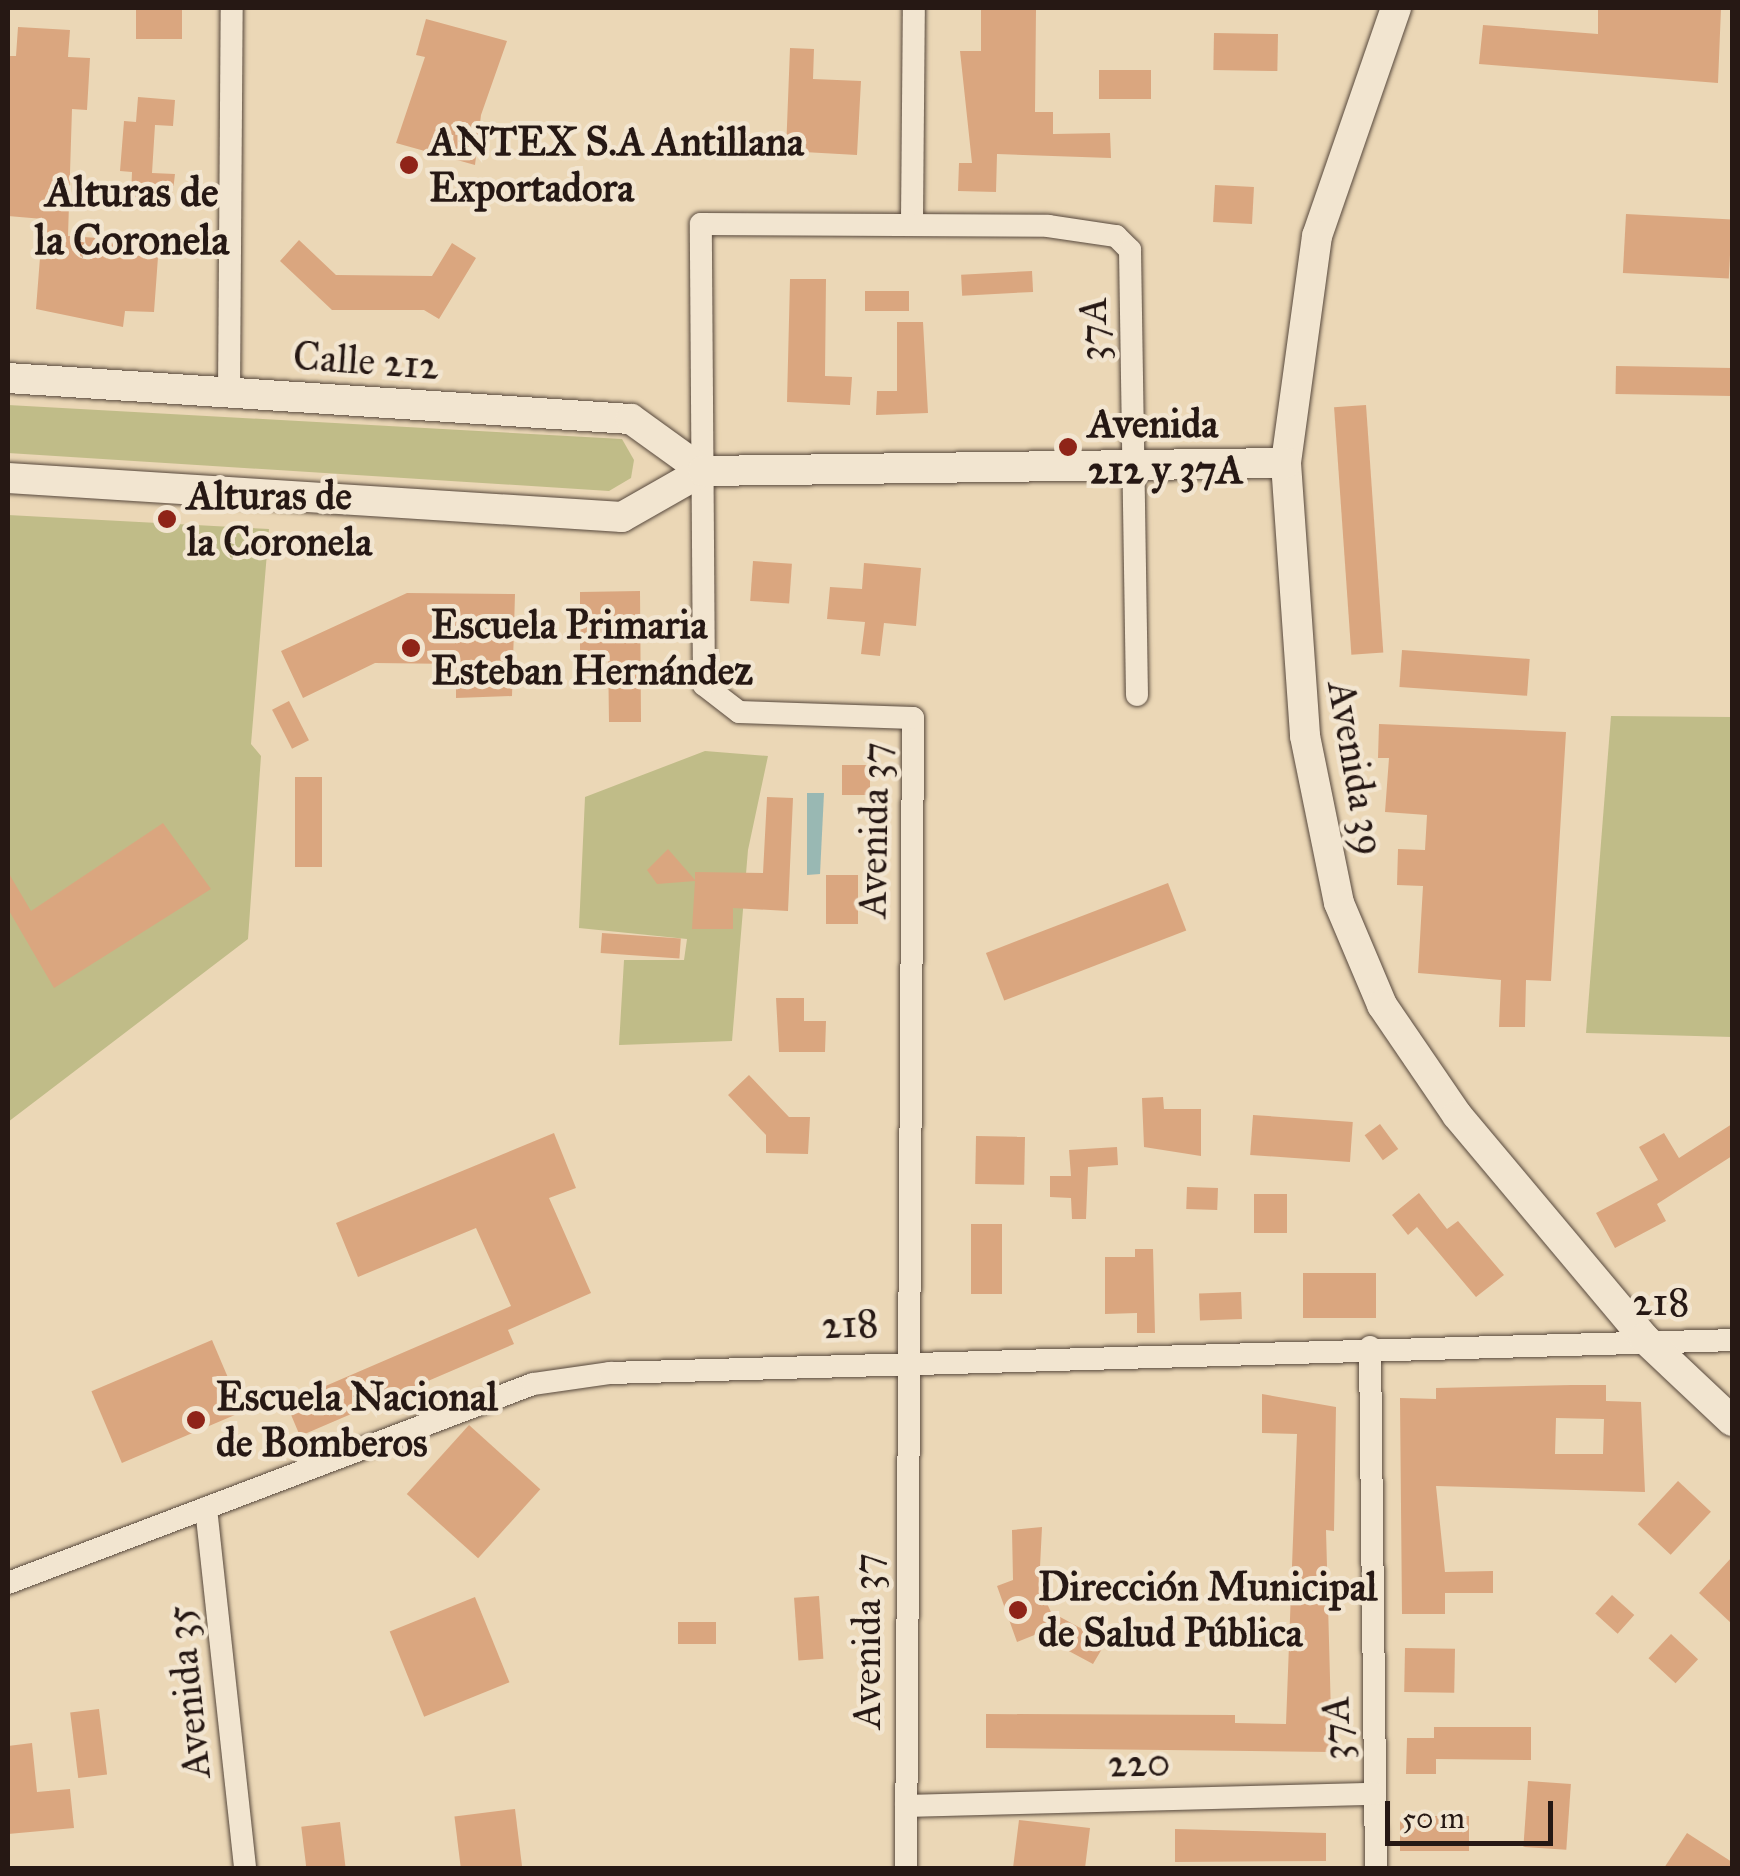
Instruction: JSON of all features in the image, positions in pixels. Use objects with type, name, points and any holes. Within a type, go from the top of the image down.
[{"type":"street","points":[[229,392],[232,8]]},
{"type":"street","points":[[912,221],[914,8]]},
{"type":"street","name":"Avenida 39","points":[[1396,8],[1317,236],[1286,463],[1306,736],[1346,920],[1382,1005],[1457,1115],[1644,1338],[1732,1421]]},
{"type":"street","name":"37A","points":[[912,221],[1048,226],[1116,236],[1130,250],[1129,462],[1136,695]]},
{"type":"street","name":"Avenida 37","points":[[906,1868],[904,1359],[913,718],[717,704],[704,685],[701,224],[912,221]]},
{"type":"street","name":"Calle 212","points":[[8,378],[631,418],[703,471]]},
{"type":"street","points":[[8,478],[622,517],[703,471],[1129,462],[1286,463]]},
{"type":"street","name":"218","points":[[8,1583],[532,1384],[904,1359],[1644,1338],[1732,1340]]},
{"type":"street","name":"37A","points":[[1370,1347],[1376,1868]]},
{"type":"street","name":"Avenida 35","points":[[206,1508],[244,1868]]},
{"type":"street","name":"220","points":[[906,1806],[1374,1794]]},
{"type":"shaded area","points":[[8,405],[622,439],[634,460],[631,478],[609,491],[8,453]]},
{"type":"shaded area","points":[[8,515],[269,529],[251,744],[261,756],[248,939],[8,1122]]},
{"type":"shaded area","points":[[1611,716],[1732,717],[1732,1037],[1586,1033]]},
{"type":"shaded area","points":[[705,751],[768,756],[748,850],[732,1041],[619,1045],[624,960],[684,960],[687,939],[579,928],[585,797]]},
{"type":"water","points":[[807,793],[824,793],[820,874],[807,875]]},
{"type":"building","points":[[136,8],[182,8],[182,39],[136,39]]},
{"type":"building","points":[[1598,8],[1721,8],[1718,83],[1479,64],[1483,25],[1598,34]]},
{"type":"building","points":[[981,9],[1036,10],[1035,112],[1053,112],[1053,134],[1110,133],[1111,158],[997,154],[996,192],[958,191],[959,163],[972,163],[960,51],[981,51]]},
{"type":"building","points":[[426,19],[507,41],[481,115],[475,165],[396,143],[425,57],[416,55]]},
{"type":"building","points":[[18,27],[70,30],[68,57],[90,58],[87,110],[72,109],[68,236],[129,240],[128,255],[158,257],[154,312],[125,311],[123,327],[36,309],[43,219],[8,216],[8,56],[16,56]]},
{"type":"building","points":[[1214,33],[1278,34],[1277,71],[1213,70]]},
{"type":"building","points":[[790,48],[814,49],[813,79],[861,81],[857,155],[786,151]]},
{"type":"building","points":[[1099,70],[1151,70],[1151,99],[1099,99]]},
{"type":"building","points":[[138,97],[175,100],[173,126],[155,125],[152,173],[175,174],[172,199],[131,196],[132,172],[120,171],[124,121],[136,122]]},
{"type":"building","points":[[1215,185],[1254,187],[1252,224],[1213,222]]},
{"type":"building","points":[[1626,214],[1732,220],[1729,278],[1623,273]]},
{"type":"building","points":[[299,240],[336,275],[432,276],[452,243],[476,258],[439,319],[424,310],[332,310],[280,261]]},
{"type":"building","points":[[1032,271],[1033,292],[962,296],[961,275]]},
{"type":"building","points":[[790,279],[826,279],[825,376],[852,377],[850,405],[787,402]]},
{"type":"building","points":[[865,291],[909,291],[909,311],[865,311]]},
{"type":"building","points":[[897,322],[923,322],[928,413],[876,415],[877,391],[897,391]]},
{"type":"building","points":[[1616,366],[1732,368],[1731,396],[1616,394]]},
{"type":"building","points":[[1366,405],[1383,652],[1351,655],[1334,407]]},
{"type":"building","points":[[753,561],[792,564],[789,604],[750,601]]},
{"type":"building","points":[[864,563],[921,568],[916,626],[884,623],[880,656],[861,654],[865,622],[827,619],[830,587],[862,589]]},
{"type":"building","points":[[640,591],[641,722],[609,722],[608,651],[580,651],[580,592]]},
{"type":"building","points":[[407,593],[515,594],[512,696],[456,698],[456,664],[375,663],[303,698],[281,651]]},
{"type":"building","points":[[1402,650],[1530,659],[1527,696],[1399,687]]},
{"type":"building","points":[[289,701],[309,740],[292,749],[272,710]]},
{"type":"building","points":[[1379,724],[1566,732],[1551,981],[1526,980],[1525,1027],[1499,1027],[1501,980],[1418,973],[1423,886],[1397,885],[1398,849],[1425,850],[1427,815],[1385,812],[1389,758],[1378,758]]},
{"type":"building","points":[[842,765],[870,765],[870,795],[842,795]]},
{"type":"building","points":[[295,777],[322,777],[322,867],[295,867]]},
{"type":"building","points":[[767,797],[793,798],[788,911],[733,908],[733,929],[692,929],[695,881],[657,884],[647,870],[668,849],[695,880],[695,872],[763,873]]},
{"type":"building","points":[[163,823],[211,889],[54,988],[8,909],[8,872],[31,911]]},
{"type":"building","points":[[826,875],[858,875],[858,924],[826,924]]},
{"type":"building","points":[[1168,883],[1186,931],[1004,1000],[986,953]]},
{"type":"building","points":[[602,933],[681,939],[679,958],[601,953]]},
{"type":"building","points":[[776,998],[804,998],[804,1021],[826,1021],[825,1052],[779,1052]]},
{"type":"building","points":[[749,1075],[789,1117],[810,1117],[808,1154],[766,1153],[766,1135],[728,1095]]},
{"type":"building","points":[[1163,1097],[1164,1109],[1201,1109],[1201,1156],[1144,1147],[1142,1098]]},
{"type":"building","points":[[1253,1115],[1353,1122],[1350,1162],[1250,1155]]},
{"type":"building","points":[[1380,1124],[1398,1149],[1383,1160],[1365,1135]]},
{"type":"building","points":[[1732,1124],[1732,1156],[1657,1204],[1666,1221],[1615,1248],[1596,1213],[1658,1180],[1639,1147],[1664,1133],[1679,1158]]},
{"type":"building","points":[[554,1133],[576,1188],[549,1198],[591,1293],[508,1330],[514,1344],[300,1436],[286,1403],[511,1306],[476,1228],[358,1277],[336,1223]]},
{"type":"building","points":[[976,1136],[1025,1137],[1024,1185],[975,1184]]},
{"type":"building","points":[[1117,1147],[1118,1165],[1088,1167],[1086,1219],[1072,1219],[1071,1198],[1050,1197],[1050,1176],[1071,1176],[1069,1150]]},
{"type":"building","points":[[1187,1187],[1218,1188],[1217,1210],[1186,1209]]},
{"type":"building","points":[[1419,1193],[1447,1229],[1458,1221],[1504,1275],[1476,1297],[1417,1227],[1408,1235],[1392,1215]]},
{"type":"building","points":[[1254,1194],[1287,1194],[1287,1233],[1254,1233]]},
{"type":"building","points":[[971,1224],[1002,1224],[1002,1294],[971,1294]]},
{"type":"building","points":[[1135,1249],[1153,1249],[1155,1333],[1137,1333],[1137,1313],[1105,1314],[1105,1257],[1135,1257]]},
{"type":"building","points":[[1303,1273],[1376,1273],[1376,1318],[1303,1318]]},
{"type":"building","points":[[1241,1292],[1242,1319],[1200,1320],[1199,1293]]},
{"type":"building","points":[[212,1340],[242,1412],[122,1463],[91,1391]]},
{"type":"building","points":[[1606,1385],[1606,1401],[1641,1402],[1645,1492],[1436,1486],[1445,1572],[1493,1571],[1493,1593],[1445,1593],[1445,1614],[1402,1614],[1400,1398],[1436,1399],[1436,1388]],"holes":[[[1556,1418],[1604,1419],[1603,1454],[1555,1454]]]},
{"type":"building","points":[[1262,1394],[1336,1407],[1334,1531],[1326,1530],[1332,1752],[986,1748],[986,1714],[1235,1715],[1235,1723],[1286,1724],[1297,1434],[1262,1433]]},
{"type":"building","points":[[469,1425],[540,1489],[478,1558],[407,1494]]},
{"type":"building","points":[[1678,1481],[1711,1512],[1671,1555],[1638,1524]]},
{"type":"building","points":[[1042,1527],[1039,1587],[1051,1612],[1106,1642],[1093,1664],[1037,1634],[1017,1642],[997,1586],[1013,1580],[1012,1530]]},
{"type":"building","points":[[1732,1557],[1732,1624],[1699,1593]]},
{"type":"building","points":[[1612,1595],[1634,1615],[1618,1634],[1595,1614]]},
{"type":"building","points":[[819,1596],[823,1659],[798,1661],[794,1598]]},
{"type":"building","points":[[475,1597],[509,1682],[424,1717],[390,1631]]},
{"type":"building","points":[[678,1622],[716,1622],[716,1644],[678,1644]]},
{"type":"building","points":[[1671,1634],[1698,1659],[1676,1683],[1648,1658]]},
{"type":"building","points":[[1405,1648],[1455,1649],[1454,1693],[1404,1692]]},
{"type":"building","points":[[99,1709],[107,1775],[78,1778],[70,1713]]},
{"type":"building","points":[[1434,1727],[1531,1727],[1531,1760],[1436,1759],[1436,1774],[1406,1774],[1407,1738],[1434,1738]]},
{"type":"building","points":[[32,1743],[37,1792],[70,1789],[74,1828],[8,1834],[8,1746]]},
{"type":"building","points":[[1528,1781],[1571,1784],[1566,1850],[1523,1847]]},
{"type":"building","points":[[515,1809],[522,1868],[461,1868],[454,1816]]},
{"type":"building","points":[[1400,1816],[1469,1816],[1469,1851],[1400,1851]]},
{"type":"building","points":[[1019,1820],[1090,1828],[1085,1868],[1013,1868]]},
{"type":"building","points":[[340,1822],[346,1868],[306,1868],[301,1827]]},
{"type":"building","points":[[1175,1829],[1326,1833],[1326,1861],[1175,1862]]},
{"type":"building","points":[[1687,1833],[1732,1862],[1732,1868],[1664,1868]]},
{"type":"place","name":"ANTEX S.A Antillana Exportadora","points":[[409,165]]},
{"type":"place","name":"Avenida 212 y 37A","points":[[1068,447]]},
{"type":"place","name":"Alturas de la Coronela","points":[[167,519]]},
{"type":"place","name":"Escuela Primaria Esteban Hernández","points":[[411,648]]},
{"type":"place","name":"Escuela Nacional de Bomberos","points":[[196,1420]]},
{"type":"place","name":"Dirección Municipal de Salud Pública","points":[[1018,1610]]},
{"type":"district","name":"Alturas de la Coronela","points":[[132,216]]}]
